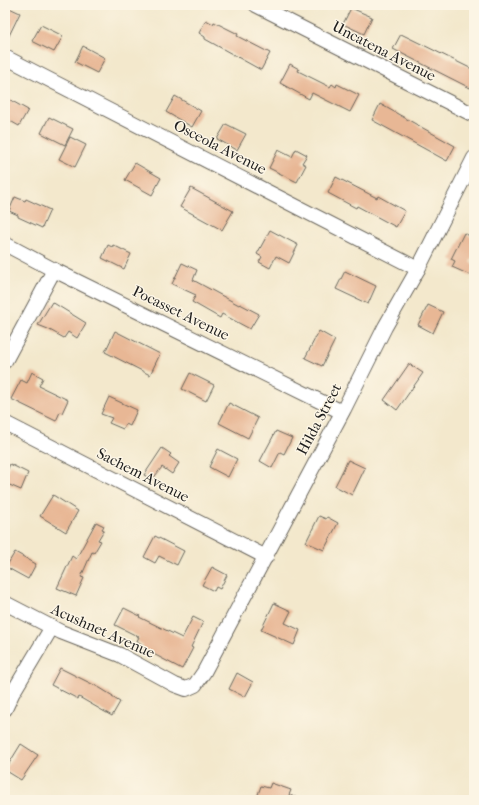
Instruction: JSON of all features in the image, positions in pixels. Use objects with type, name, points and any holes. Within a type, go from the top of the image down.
[{"type":"street","name":"Uncatena Avenue","points":[[256,5],[474,116]]},
{"type":"street","name":"Osceola Avenue","points":[[5,56],[418,269]]},
{"type":"street","name":"Hilda Street","points":[[187,689],[195,686],[204,672],[418,269],[474,158]]},
{"type":"street","name":"Pocasset Avenue","points":[[5,244],[54,270],[342,412]]},
{"type":"street","points":[[5,361],[54,270]]},
{"type":"street","name":"Sachem Avenue","points":[[5,423],[266,557]]},
{"type":"street","name":"Acushnet Avenue","points":[[5,604],[52,628],[120,655],[175,685],[187,689]]},
{"type":"street","points":[[5,709],[12,694],[52,628]]},
{"type":"building","points":[[5,6],[20,13],[5,44]]},
{"type":"building","points":[[351,8],[372,17],[364,34],[343,24]]},
{"type":"building","points":[[206,20],[213,24],[214,22],[238,34],[237,36],[270,53],[261,70],[205,39],[205,37],[199,33]]},
{"type":"building","points":[[41,25],[63,36],[54,52],[32,41]]},
{"type":"building","points":[[401,34],[474,70],[474,81],[470,88],[393,49]]},
{"type":"building","points":[[83,46],[105,58],[97,73],[75,62]]},
{"type":"building","points":[[290,64],[299,69],[298,71],[330,87],[332,84],[336,87],[337,84],[359,95],[350,112],[312,93],[309,99],[280,83]]},
{"type":"building","points":[[175,96],[201,111],[192,127],[166,112]]},
{"type":"building","points":[[5,97],[28,110],[19,126],[5,118]]},
{"type":"building","points":[[380,104],[455,146],[447,161],[372,120]]},
{"type":"building","points":[[49,117],[73,129],[65,145],[41,133]]},
{"type":"building","points":[[226,124],[246,134],[237,150],[217,139]]},
{"type":"building","points":[[70,137],[86,145],[75,167],[59,159]]},
{"type":"building","points":[[296,149],[307,155],[302,163],[306,165],[297,182],[269,168],[278,150],[292,157]]},
{"type":"building","points":[[135,163],[161,178],[152,195],[125,180]]},
{"type":"building","points":[[336,177],[377,198],[378,196],[405,211],[396,227],[357,206],[356,208],[328,193]]},
{"type":"building","points":[[191,188],[233,211],[222,230],[180,207]]},
{"type":"building","points":[[15,197],[25,201],[26,199],[50,210],[42,228],[18,217],[18,215],[9,211]]},
{"type":"building","points":[[270,230],[298,245],[289,263],[276,256],[270,268],[259,262],[262,257],[257,254]]},
{"type":"building","points":[[464,233],[474,238],[474,254],[470,262],[474,264],[474,268],[470,275],[452,267],[455,261],[451,259]]},
{"type":"building","points":[[108,245],[112,247],[113,245],[131,254],[124,269],[102,258]]},
{"type":"building","points":[[182,263],[197,270],[193,280],[259,314],[250,329],[222,314],[220,318],[192,302],[196,295],[172,284]]},
{"type":"building","points":[[345,271],[376,286],[368,304],[336,289]]},
{"type":"building","points":[[52,302],[86,323],[77,338],[68,332],[64,338],[38,325]]},
{"type":"building","points":[[428,305],[443,312],[433,333],[418,325]]},
{"type":"building","points":[[115,331],[160,354],[150,375],[105,352]]},
{"type":"building","points":[[319,331],[335,340],[322,366],[305,358]]},
{"type":"building","points":[[409,364],[423,373],[397,410],[384,400]]},
{"type":"building","points":[[32,372],[43,378],[39,386],[68,400],[62,413],[60,412],[56,421],[11,399],[21,380],[27,383]]},
{"type":"building","points":[[190,373],[214,385],[206,401],[182,389]]},
{"type":"building","points":[[109,397],[137,410],[130,426],[126,424],[123,429],[109,423],[112,418],[101,414]]},
{"type":"building","points":[[229,403],[258,418],[248,438],[219,423]]},
{"type":"building","points":[[276,431],[292,438],[284,454],[280,452],[272,468],[260,461]]},
{"type":"building","points":[[162,448],[171,454],[169,456],[179,463],[172,474],[162,467],[152,480],[144,475]]},
{"type":"building","points":[[218,449],[237,459],[228,477],[209,467]]},
{"type":"building","points":[[348,460],[365,468],[352,495],[335,486]]},
{"type":"building","points":[[10,464],[28,473],[21,490],[5,483],[5,475]]},
{"type":"building","points":[[53,495],[78,511],[66,532],[40,516]]},
{"type":"building","points":[[319,516],[326,519],[327,517],[338,523],[324,550],[306,542]]},
{"type":"building","points":[[96,522],[104,526],[102,529],[104,530],[98,540],[101,541],[94,553],[92,552],[81,577],[84,578],[76,596],[57,588],[72,556],[76,559]]},
{"type":"building","points":[[155,536],[184,551],[177,565],[159,556],[155,563],[144,557]]},
{"type":"building","points":[[15,552],[36,564],[28,579],[6,567]]},
{"type":"building","points":[[212,567],[227,575],[220,589],[216,587],[214,591],[202,585]]},
{"type":"building","points":[[274,603],[291,611],[285,623],[300,630],[294,645],[261,630]]},
{"type":"building","points":[[124,608],[182,638],[193,617],[203,622],[191,647],[193,648],[182,669],[142,648],[143,645],[137,641],[139,637],[115,625]]},
{"type":"building","points":[[60,668],[100,688],[120,702],[112,716],[79,697],[78,699],[51,685]]},
{"type":"building","points":[[237,673],[253,682],[245,697],[229,689]]},
{"type":"building","points":[[21,744],[38,755],[21,780],[5,770]]},
{"type":"building","points":[[271,783],[291,790],[289,795],[298,798],[297,800],[256,800],[261,786],[269,788]]}]
